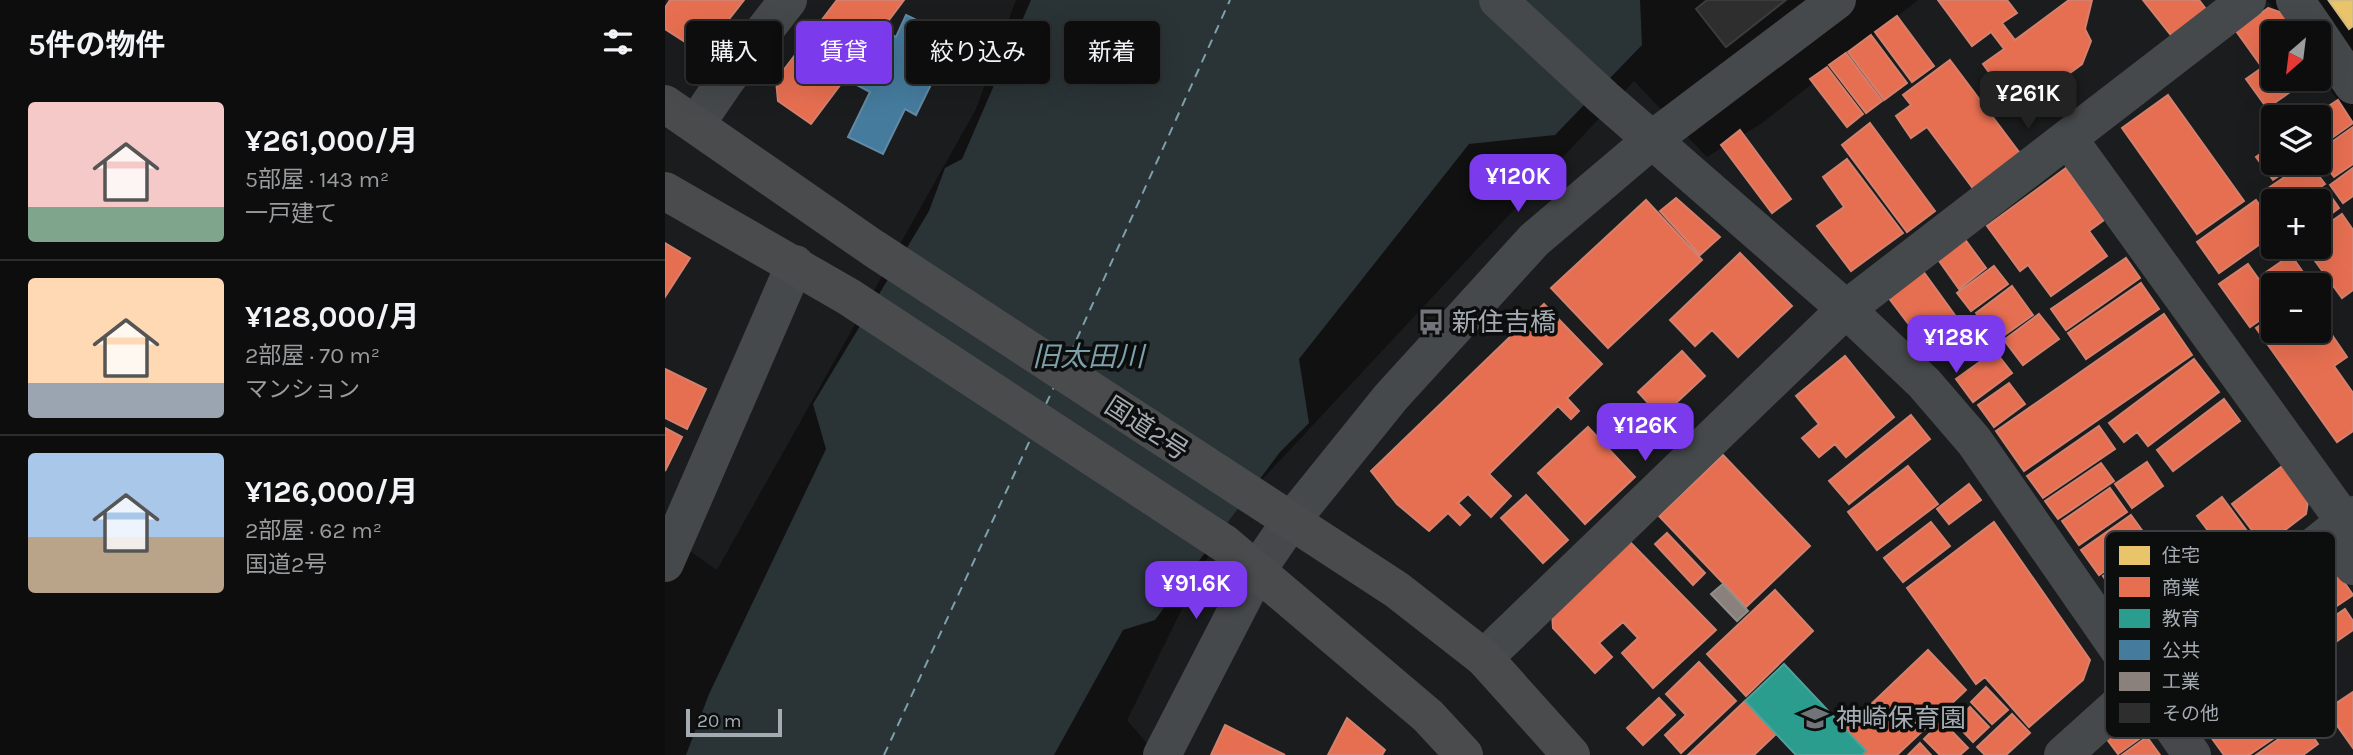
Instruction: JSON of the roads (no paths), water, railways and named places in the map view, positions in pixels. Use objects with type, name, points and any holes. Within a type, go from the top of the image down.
[{"type":"highway","name":"国道2号","points":[[680,114],[873,248],[1252,498],[1398,590],[1484,658],[1571,755]]},
{"type":"highway","name":"国道2号","points":[[665,191],[849,297],[1225,544],[1258,569],[1428,716],[1464,755]]},
{"type":"street","points":[[680,114],[788,0]]},
{"type":"street","points":[[1498,0],[1604,98],[1846,309],[1924,383],[1974,441],[2105,629]]},
{"type":"street","points":[[1162,755],[1258,569],[1290,522],[1391,397],[1534,240],[1653,139],[1837,0]]},
{"type":"street","points":[[1484,658],[1846,309],[2247,0]]},
{"type":"street","points":[[2295,0],[2309,21]]},
{"type":"street","points":[[2331,53],[2353,85]]},
{"type":"street","points":[[2068,138],[2343,524],[2353,566]]},
{"type":"street","points":[[665,563],[674,520],[795,264]]},
{"type":"street","points":[[2063,755],[2105,717]]},
{"type":"street","points":[[2180,738],[2192,755]]},
{"type":"water","name":"旧太田川","points":[[1031,0],[1640,0],[1642,45],[1555,135],[1469,144],[1299,359],[1309,423],[1280,452],[1155,620],[1123,630],[1054,755],[686,755],[709,694],[826,449],[813,404],[929,211],[945,168],[962,159],[995,84],[1050,84],[1050,21],[1022,21]]},
{"type":"place","name":"新住吉橋","points":[[1431,322]]},
{"type":"place","name":"神崎保育園","points":[[1815,718]]}]
